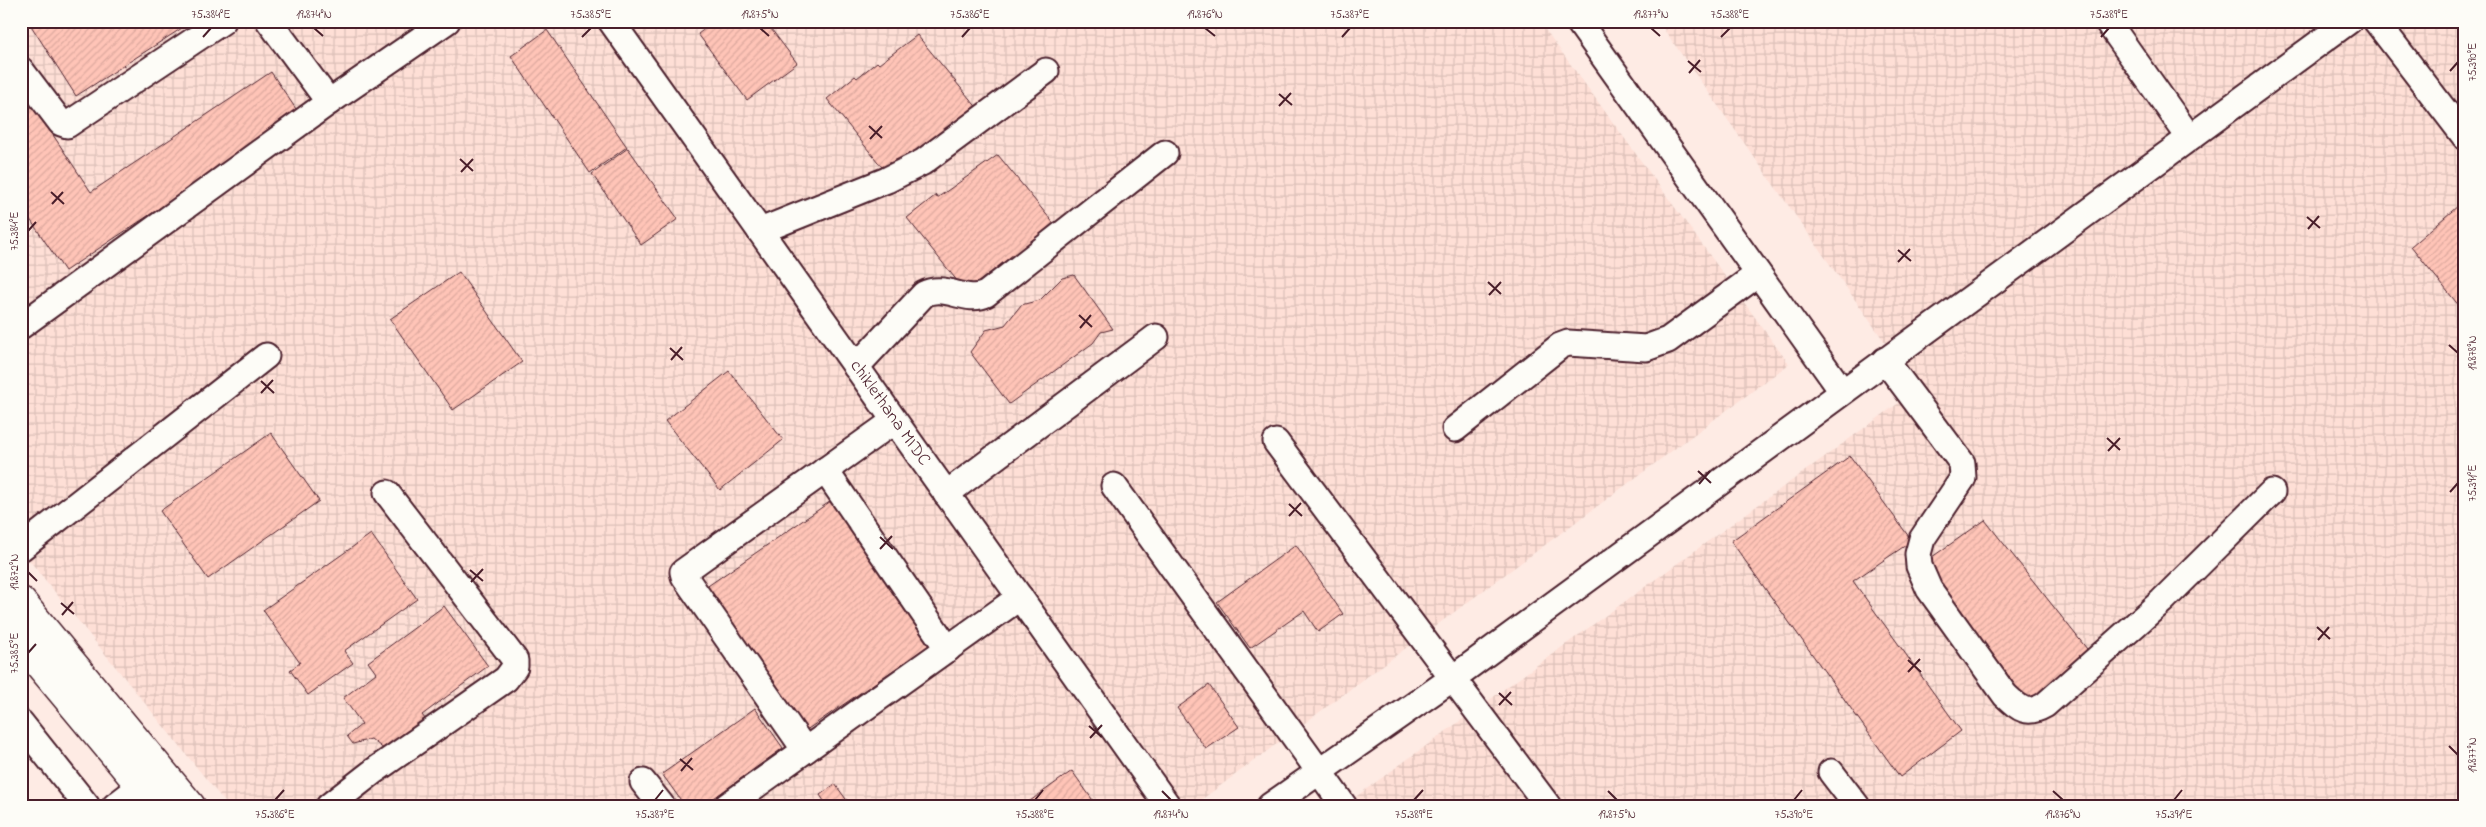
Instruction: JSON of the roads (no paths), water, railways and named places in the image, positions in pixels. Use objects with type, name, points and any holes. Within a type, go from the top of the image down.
[{"type":"main road","points":[[21,601],[191,806]]},
{"type":"main road","points":[[21,642],[149,796]]},
{"type":"street","points":[[21,70],[61,123],[67,126],[223,21]]},
{"type":"street","points":[[269,21],[329,102]]},
{"type":"street","points":[[21,326],[329,102],[447,21]]},
{"type":"street","name":"chiklethana MIDC","points":[[611,21],[1168,806]]},
{"type":"street","points":[[1578,21],[1842,391]]},
{"type":"street","points":[[2107,21],[2189,137]]},
{"type":"street","points":[[1270,806],[1453,678],[2349,21]]},
{"type":"street","points":[[2376,21],[2465,137]]},
{"type":"street","points":[[760,231],[887,180],[923,162],[1046,71]]},
{"type":"street","points":[[856,367],[924,294],[932,290],[976,298],[986,294],[1165,153]]},
{"type":"street","points":[[1455,429],[1560,346],[1568,343],[1646,348],[1657,345],[1668,340],[1758,274]]},
{"type":"street","points":[[946,494],[1156,337]]},
{"type":"street","points":[[21,548],[266,356]]},
{"type":"street","points":[[1885,360],[1962,463],[1964,470],[1963,478],[1922,539],[1918,554],[1923,578],[2005,695],[2016,706],[2026,711],[2035,711],[2045,705],[2067,686],[2162,601],[2272,492]]},
{"type":"street","points":[[805,750],[683,572],[894,421]]},
{"type":"street","points":[[1276,442],[1548,806]]},
{"type":"street","points":[[825,470],[948,649]]},
{"type":"street","points":[[1114,486],[1344,806]]},
{"type":"street","points":[[329,806],[374,771],[506,679],[515,667],[515,660],[387,493]]},
{"type":"street","points":[[727,806],[1020,597]]},
{"type":"street","points":[[21,723],[74,801]]},
{"type":"street","points":[[1831,772],[1857,806]]},
{"type":"street","points":[[643,782],[662,806]]},
{"type":"street","points":[[115,806],[149,796]]}]
